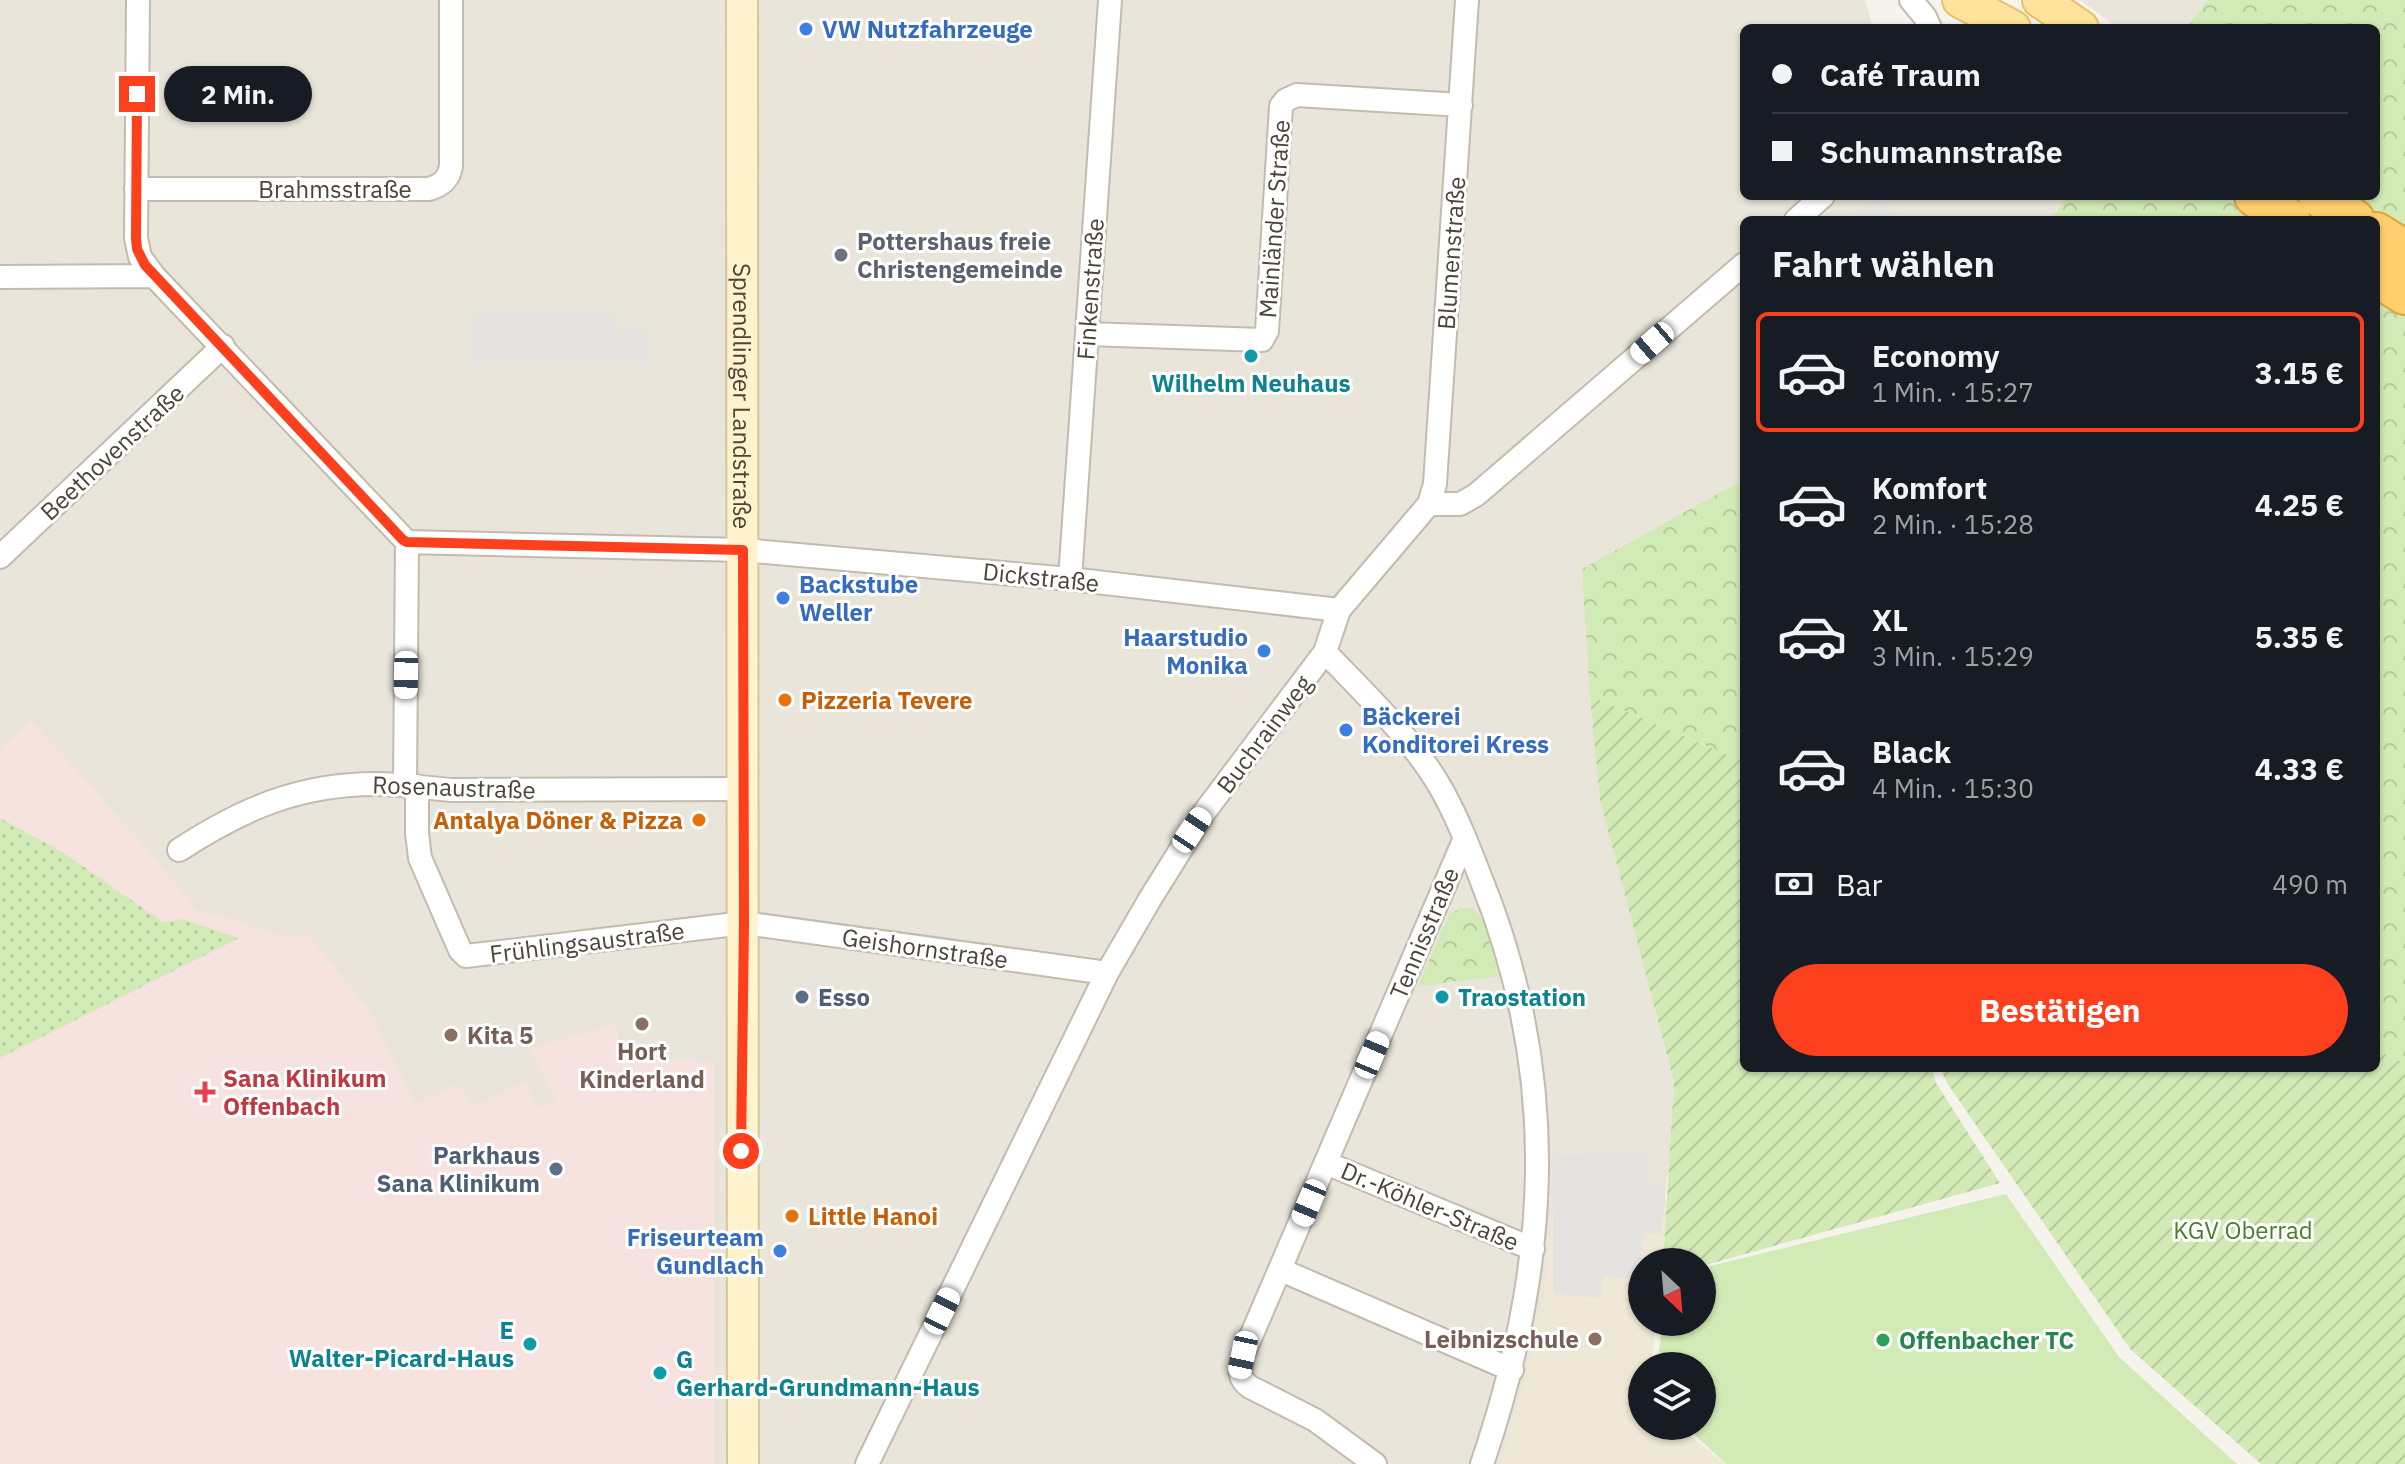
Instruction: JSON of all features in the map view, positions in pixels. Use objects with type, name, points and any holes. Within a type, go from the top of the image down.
[{"type":"highway","points":[[2261,200],[2284,216]]},
{"type":"highway","points":[[2325,200],[2348,216]]},
{"type":"highway","points":[[2380,235],[2405,251]]},
{"type":"highway","points":[[2380,278],[2405,294]]},
{"type":"main road","name":"Sprendlinger Landstraße","points":[[742,0],[743,1464]]},
{"type":"main road","points":[[1960,0],[2007,19]]},
{"type":"main road","points":[[2040,0],[2075,24]]},
{"type":"street","points":[[138,0],[137,249],[154,276],[407,542]]},
{"type":"street","name":"Brahmsstraße","points":[[136,189],[414,189],[437,186],[444,181],[451,166],[451,0]]},
{"type":"street","name":"Finkenstraße","points":[[1070,579],[1110,0]]},
{"type":"street","name":"Blumenstraße","points":[[1429,504],[1435,484],[1467,0]]},
{"type":"street","points":[[1911,0],[1928,24]]},
{"type":"street","name":"Mainländer Straße","points":[[1087,334],[1262,340],[1267,331],[1281,106],[1286,100],[1297,95],[1461,105]]},
{"type":"street","points":[[1800,216],[1818,200]]},
{"type":"street","points":[[1429,504],[1451,506],[1476,495],[1740,267]]},
{"type":"street","points":[[0,277],[154,276]]},
{"type":"street","name":"Beethovenstraße","points":[[0,557],[223,346]]},
{"type":"street","name":"Buchrainweg","points":[[867,1464],[1107,973],[1150,899],[1203,814],[1325,652],[1339,610],[1429,504]]},
{"type":"street","name":"Dickstraße","points":[[407,542],[743,550],[1070,579],[1339,610]]},
{"type":"street","name":"Frühlingsaustraße","points":[[407,542],[411,786],[420,858],[460,950],[466,956],[744,923]]},
{"type":"street","points":[[1325,652],[1416,752],[1444,794],[1465,838],[1504,942],[1528,1045],[1536,1114],[1538,1169],[1533,1249],[1512,1370],[1482,1464]]},
{"type":"street","name":"Rosenaustraße","points":[[179,850],[237,815],[283,797],[340,786],[411,786],[451,790],[743,789]]},
{"type":"street","name":"Tennisstraße","points":[[1375,1464],[1306,1415],[1243,1382],[1239,1372],[1243,1355],[1465,838]]},
{"type":"street","name":"Geishornstraße","points":[[744,923],[1107,973]]},
{"type":"street","name":"Dr.-Köhler-Straße","points":[[1326,1163],[1533,1249]]},
{"type":"street","points":[[1281,1270],[1512,1370]]},
{"type":"shaded area","points":[[0,0],[1865,0],[1872,24],[1740,24],[1740,200],[2065,200],[2053,216],[1740,216],[1740,481],[1582,569],[1600,800],[1674,1082],[1661,1234],[1652,1248],[1628,1248],[1628,1336],[1642,1336],[1642,1352],[1628,1352],[1628,1440],[1667,1440],[1711,1464],[0,1464]]},
{"type":"shaded area","points":[[2080,0],[2208,0],[2189,24],[2113,24]]},
{"type":"shaded area","points":[[1869,200],[1884,200],[1898,216],[1851,216]]},
{"type":"shaded area","points":[[473,313],[617,313],[617,330],[650,330],[648,361],[473,361]]},
{"type":"shaded area","name":"Sana Klinikum Offenbach","points":[[32,721],[138,839],[197,911],[227,917],[269,933],[296,937],[306,932],[373,1016],[415,1104],[458,1084],[472,1108],[524,1082],[539,1110],[557,1100],[530,1048],[616,1024],[621,1057],[714,1062],[714,1464],[0,1464],[0,750]]},
{"type":"shaded area","points":[[1649,1154],[1647,1185],[1666,1187],[1661,1234],[1644,1233],[1642,1248],[1628,1248],[1628,1278],[1603,1276],[1601,1298],[1554,1294],[1554,1155]]},
{"type":"shaded area","name":"Leibnizschule","points":[[1668,1199],[1663,1248],[1628,1248],[1628,1336],[1654,1336],[1653,1352],[1628,1352],[1628,1440],[1696,1440],[1725,1464],[1500,1464],[1532,1354],[1544,1293],[1552,1216],[1569,1200]]},
{"type":"green space","points":[[2208,0],[2405,0],[2405,1064],[2380,1052],[2380,216],[2053,216],[2065,200],[2380,200],[2380,24],[2189,24]]},
{"type":"green space","points":[[1740,481],[1740,760],[1590,696],[1582,569]]},
{"type":"green space","points":[[1590,696],[1740,760],[1740,1072],[1933,1072],[1936,1083],[2000,1183],[1716,1262],[1716,1248],[1664,1248],[1674,1082],[1600,800]]},
{"type":"green space","points":[[0,818],[62,852],[163,922],[183,919],[239,938],[0,1058]]},
{"type":"green space","points":[[1460,908],[1472,908],[1484,922],[1499,976],[1418,986],[1449,915]]},
{"type":"green space","name":"KGV Oberrad","points":[[2380,1052],[2405,1064],[2405,1464],[2261,1464],[2131,1350],[1942,1072],[2380,1072]]},
{"type":"green space","name":"Offenbacher TC","points":[[2006,1194],[2119,1357],[2237,1464],[1726,1464],[1700,1440],[1716,1440],[1716,1352],[1659,1352],[1661,1336],[1716,1336],[1716,1265]]},
{"type":"place","name":"VW Nutzfahrzeuge","points":[[806,29]]},
{"type":"place","name":"Pottershaus freie Christengemeinde","points":[[841,255]]},
{"type":"place","name":"Wilhelm Neuhaus","points":[[1251,356]]},
{"type":"place","name":"Backstube Weller","points":[[783,598]]},
{"type":"place","name":"Haarstudio Monika","points":[[1264,651]]},
{"type":"place","name":"Pizzeria Tevere","points":[[785,700]]},
{"type":"place","name":"Bäckerei Konditorei Kress","points":[[1346,730]]},
{"type":"place","name":"Antalya Döner & Pizza","points":[[699,820]]},
{"type":"place","name":"Esso","points":[[802,997]]},
{"type":"place","name":"Traostation","points":[[1442,997]]},
{"type":"place","name":"Hort Kinderland","points":[[642,1024]]},
{"type":"place","name":"Kita 5","points":[[451,1035]]},
{"type":"place","name":"Sana Klinikum Offenbach","points":[[205,1092]]},
{"type":"place","name":"Parkhaus Sana Klinikum","points":[[556,1169]]},
{"type":"place","name":"Little Hanoi","points":[[792,1216]]},
{"type":"place","name":"Friseurteam Gundlach","points":[[780,1251]]},
{"type":"place","name":"Leibnizschule","points":[[1595,1339]]},
{"type":"place","name":"Offenbacher TC","points":[[1883,1340]]},
{"type":"place","name":"E Walter-Picard-Haus","points":[[530,1344]]},
{"type":"place","name":"G Gerhard-Grundmann-Haus","points":[[660,1373]]},
{"type":"route","points":[[137,94],[136,238],[140,257],[154,276],[403,540],[743,550],[741,1151]]}]
